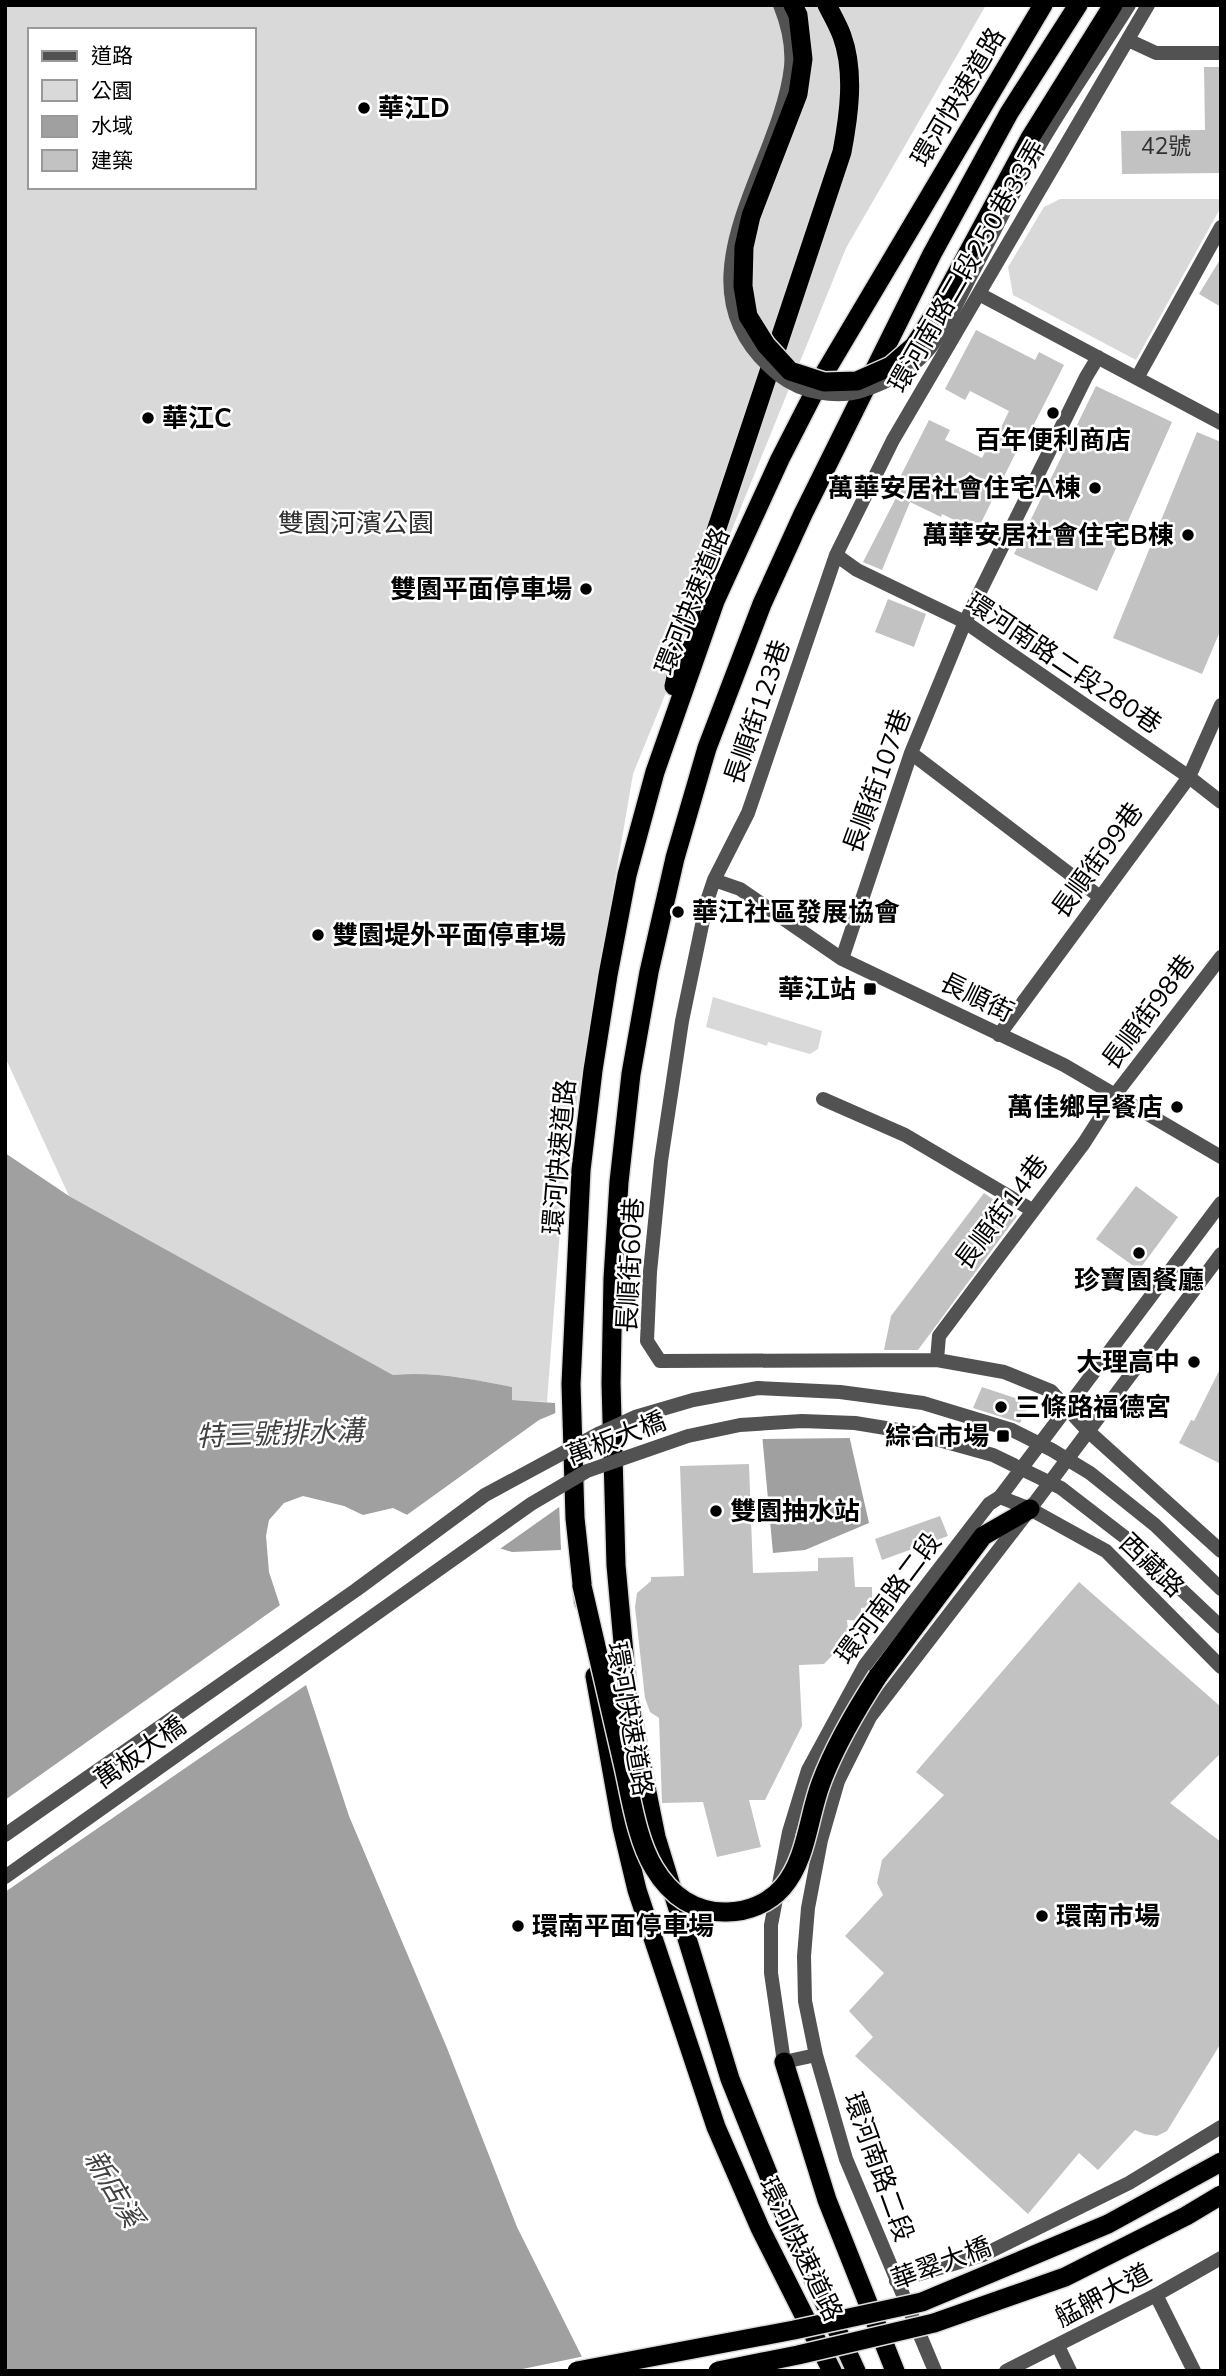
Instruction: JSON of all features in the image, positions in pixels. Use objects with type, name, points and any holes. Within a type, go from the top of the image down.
[{"type":"highway","points":[[793,5],[798,15],[803,59],[798,94],[751,216],[744,247],[744,286],[748,316],[766,345],[790,371],[824,382],[857,381],[891,366],[914,346],[936,312],[1030,138],[1113,5]]},
{"type":"highway","points":[[655,772],[695,594],[842,152],[848,117],[849,79],[842,36],[827,5]]},
{"type":"highway","name":"環河快速道路","points":[[832,2371],[760,2228],[716,2127],[637,1890],[622,1827],[601,1716],[575,1518],[571,1384],[582,1170],[593,1070],[627,875],[655,772],[715,601],[780,459],[821,379],[1043,5]]},
{"type":"highway","name":"環河快速道路","points":[[856,2371],[789,2226],[730,2079],[659,1848],[628,1699],[612,1470],[613,1292],[620,1182],[631,1074],[649,972],[675,858],[707,748],[762,604],[803,514],[932,254],[1009,113],[1078,5]]},
{"type":"highway","points":[[582,1586],[637,1824],[653,1867],[678,1898],[695,1907],[716,1912],[736,1912],[766,1902],[782,1889],[794,1873],[817,1795],[838,1743],[878,1676],[983,1535],[1030,1509]]},
{"type":"highway","points":[[784,2062],[827,2200],[895,2371]]},
{"type":"highway","name":"華翠大橋","points":[[577,2371],[794,2330],[922,2302],[1108,2224],[1221,2162]]},
{"type":"highway","name":"華翠大橋","points":[[718,2371],[799,2355],[934,2323],[960,2314],[1065,2277],[1186,2216],[1221,2195]]},
{"type":"street","points":[[780,5],[789,28],[791,65],[785,97],[737,229],[733,248],[732,285],[735,314],[747,339],[765,363],[789,383],[818,393],[853,394],[882,385],[928,350],[948,319],[1038,148],[1129,5]]},
{"type":"street","name":"環河南路二段250巷33弄","points":[[836,555],[893,440],[1148,5]]},
{"type":"street","points":[[1128,40],[1156,53],[1221,53]]},
{"type":"street","points":[[1137,379],[1221,227]]},
{"type":"street","points":[[979,294],[1221,423]]},
{"type":"street","name":"長順街107巷","points":[[842,959],[911,753],[965,622],[1098,357]]},
{"type":"street","name":"環河南路二段280巷","points":[[836,555],[857,570],[965,622],[1221,802]]},
{"type":"street","name":"長順街123巷","points":[[715,880],[748,813],[836,555]]},
{"type":"street","name":"長順街99巷","points":[[999,1035],[1189,777],[1221,705]]},
{"type":"street","points":[[911,753],[1100,897]]},
{"type":"street","name":"長順街","points":[[715,880],[740,889],[842,959],[1064,1065],[1221,1157]]},
{"type":"street","name":"長順街60巷","points":[[715,880],[707,901],[682,1021],[661,1161],[650,1272],[647,1341],[660,1361],[937,1360],[1004,1372],[1051,1391],[1068,1408]]},
{"type":"street","name":"長順街98巷","points":[[1114,1096],[1221,957]]},
{"type":"street","name":"長順街14巷","points":[[937,1360],[939,1336],[1084,1143],[1114,1096]]},
{"type":"street","points":[[823,1099],[905,1135],[1032,1210]]},
{"type":"street","name":"環河南路二段","points":[[784,2062],[771,1973],[771,1925],[789,1832],[808,1769],[865,1665],[989,1504],[1000,1497],[1221,1203]]},
{"type":"street","name":"環河南路二段","points":[[935,2371],[840,2144],[816,2054],[805,2001],[804,1956],[808,1908],[821,1840],[838,1781],[870,1717],[1221,1254]]},
{"type":"street","name":"萬板大橋","points":[[5,1835],[356,1590],[485,1495],[611,1427],[693,1400],[758,1388],[840,1392],[923,1403],[1012,1430],[1052,1450],[1090,1474],[1155,1525],[1221,1589]]},
{"type":"street","points":[[1068,1408],[1087,1431],[1221,1551]]},
{"type":"street","name":"萬板大橋","points":[[5,1877],[531,1504],[587,1471],[688,1436],[740,1425],[802,1421],[855,1423],[910,1432],[993,1455],[1061,1488],[1131,1542],[1221,1627]]},
{"type":"street","name":"西藏路","points":[[1000,1497],[1030,1509],[1106,1551],[1221,1667]]},
{"type":"street","points":[[808,1769],[838,1781]]},
{"type":"street","points":[[784,2062],[816,2054]]},
{"type":"street","points":[[896,2281],[982,2255],[1129,2183],[1221,2127]]},
{"type":"street","name":"艋舺大道","points":[[1006,2371],[1156,2295],[1221,2258]]},
{"type":"street","points":[[1156,2295],[1194,2371]]},
{"type":"street","points":[[1058,2346],[1070,2371]]},
{"type":"green space","name":"雙園河濱公園","points":[[5,5],[986,5],[846,248],[633,774],[564,1178],[547,1402],[511,1400],[511,1387],[482,1381],[438,1375],[393,1375],[69,1196],[5,1057]]},
{"type":"green space","points":[[1060,199],[1221,199],[1221,207],[1136,360],[1013,295],[1008,267],[1044,207]]},
{"type":"green space","points":[[713,997],[822,1031],[818,1049],[810,1054],[768,1042],[767,1046],[706,1027]]},
{"type":"water","points":[[5,1153],[69,1196],[393,1375],[438,1375],[482,1381],[512,1387],[512,1400],[555,1403],[561,1550],[512,1552],[432,1527],[393,1508],[363,1515],[344,1506],[303,1496],[284,1503],[269,1520],[266,1536],[269,1572],[349,1816],[447,2048],[517,2227],[589,2371],[5,2371]]},
{"type":"water","points":[[762,1434],[849,1435],[869,1523],[805,1550],[773,1553]]},
{"type":"pier","points":[[558,1412],[562,1505],[497,1551],[431,1530],[404,1517],[539,1420]]},
{"type":"pier","points":[[762,1430],[849,1431],[853,1438],[759,1439]]},
{"type":"pier","points":[[283,1603],[309,1683],[5,1892],[5,1800]]},
{"type":"pier","points":[[585,2356],[592,2371],[513,2371]]},
{"type":"building","points":[[1204,67],[1221,67],[1221,173],[1122,174],[1121,131],[1205,130]]},
{"type":"building","points":[[1221,258],[1221,307],[1199,294]]},
{"type":"building","points":[[976,330],[1035,360],[1039,352],[1064,365],[1027,438],[1024,436],[977,531],[910,502],[882,570],[863,562],[897,496],[892,493],[929,420],[950,430],[945,440],[982,458],[992,438],[995,440],[1009,411],[970,391],[965,400],[945,389]]},
{"type":"building","name":"萬華安居社會住宅A棟","points":[[1096,386],[1172,422],[1097,591],[1014,554]]},
{"type":"building","name":"萬華安居社會住宅B棟","points":[[1197,432],[1221,442],[1221,629],[1202,674],[1113,638]]},
{"type":"building","points":[[888,599],[926,614],[914,647],[875,632]]},
{"type":"building","points":[[1136,1186],[1178,1217],[1139,1270],[1096,1239]]},
{"type":"building","points":[[984,1193],[1017,1216],[918,1350],[884,1350],[891,1316]]},
{"type":"building","points":[[1221,1367],[1221,1464],[1179,1443],[1191,1420],[1194,1421]]},
{"type":"building","name":"三條路福德宮","points":[[982,1387],[1030,1403],[1020,1423],[973,1408]]},
{"type":"building","points":[[749,1464],[753,1573],[818,1571],[818,1558],[853,1557],[855,1587],[872,1587],[872,1607],[861,1608],[861,1621],[847,1620],[849,1638],[824,1664],[799,1665],[802,1726],[765,1800],[749,1800],[761,1847],[717,1857],[703,1802],[662,1803],[659,1718],[650,1712],[645,1698],[635,1607],[637,1593],[651,1581],[651,1577],[684,1576],[680,1466]]},
{"type":"building","points":[[940,1516],[948,1536],[882,1560],[875,1539]]},
{"type":"building","name":"環南市場","points":[[1079,1582],[1221,1707],[1221,1753],[1170,1803],[1221,1842],[1221,2043],[1167,2131],[1157,2136],[1135,2130],[1098,2170],[1079,2153],[1028,2214],[855,2056],[873,2037],[849,2011],[884,1973],[845,1936],[883,1895],[877,1883],[882,1860],[944,1795],[916,1772]]},
{"type":"place","name":"華江D","points":[[364,108]]},
{"type":"place","name":"百年便利商店","points":[[1053,413]]},
{"type":"place","name":"華江C","points":[[148,418]]},
{"type":"place","name":"萬華安居社會住宅A棟","points":[[1095,488]]},
{"type":"place","name":"萬華安居社會住宅B棟","points":[[1188,535]]},
{"type":"place","name":"雙園平面停車場","points":[[586,589]]},
{"type":"place","name":"華江社區發展協會","points":[[678,912]]},
{"type":"place","name":"雙園堤外平面停車場","points":[[318,935]]},
{"type":"place","name":"華江站","points":[[870,989]]},
{"type":"place","name":"萬佳鄉早餐店","points":[[1177,1107]]},
{"type":"place","name":"珍寶園餐廳","points":[[1139,1253]]},
{"type":"place","name":"大理高中","points":[[1194,1362]]},
{"type":"place","name":"三條路福德宮","points":[[1001,1407]]},
{"type":"place","name":"綜合市場","points":[[1003,1436]]},
{"type":"place","name":"雙園抽水站","points":[[716,1511]]},
{"type":"place","name":"環南市場","points":[[1042,1916]]},
{"type":"place","name":"環南平面停車場","points":[[518,1926]]},
{"type":"water label","name":"特三號排水溝","points":[[280,1433]]},
{"type":"water label","name":"新店溪","points":[[114,2188]]}]
